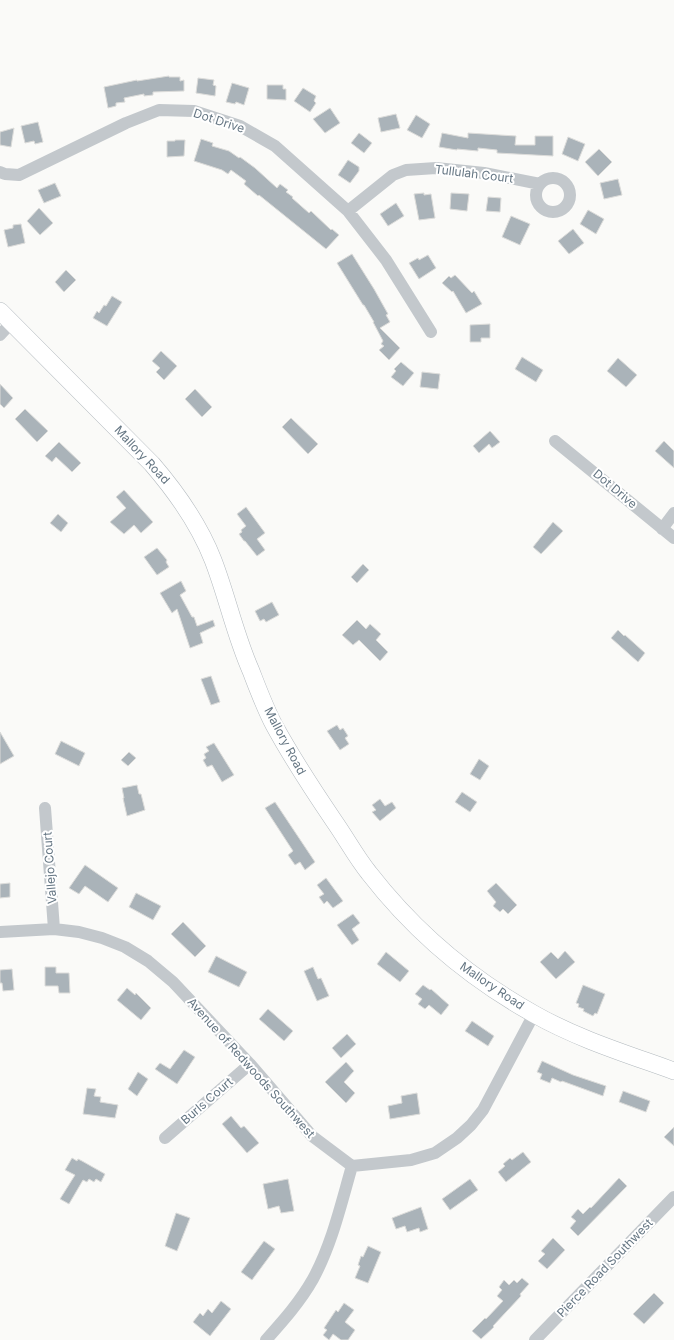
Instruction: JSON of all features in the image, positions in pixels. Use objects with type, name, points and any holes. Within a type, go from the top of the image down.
[{"type":"street","name":"Dot Drive","points":[[0,172],[5,174],[19,174],[126,123],[159,110],[194,111],[240,126],[275,146],[348,211],[386,260],[431,332]]},
{"type":"street","name":"Tullulah Court","points":[[348,211],[393,175],[406,170],[436,168],[484,173],[540,184]]},
{"type":"street","name":"Mallory Road","points":[[0,311],[152,464],[186,507],[213,559],[249,667],[274,724],[302,774],[369,873],[404,914],[444,952],[487,985],[534,1014],[565,1030],[598,1044],[674,1071]]},
{"type":"street","points":[[0,335],[12,322]]},
{"type":"street","name":"Dot Drive","points":[[555,441],[578,458],[674,538]]},
{"type":"street","points":[[662,529],[674,513]]},
{"type":"street","name":"Vallejo Court","points":[[45,808],[54,929]]},
{"type":"street","name":"Avenue of Redwoods Southwest","points":[[0,932],[54,929],[79,932],[102,938],[124,947],[148,961],[173,982],[250,1064],[312,1136],[352,1166]]},
{"type":"street","points":[[266,1340],[287,1316],[312,1280],[330,1240],[352,1166],[411,1160],[434,1152],[458,1138],[483,1110],[534,1014]]},
{"type":"street","name":"Burls Court","points":[[165,1138],[250,1064]]},
{"type":"street","name":"Pierce Road Southwest","points":[[535,1340],[674,1197]]},
{"type":"building","points":[[169,76],[180,77],[180,81],[184,80],[184,91],[153,92],[153,95],[144,96],[144,94],[124,98],[125,102],[116,103],[116,106],[108,108],[104,87],[137,80]]},
{"type":"building","points":[[198,78],[214,80],[213,85],[216,86],[215,96],[196,93]]},
{"type":"building","points":[[232,83],[249,88],[244,105],[236,102],[235,104],[226,102]]},
{"type":"building","points":[[267,85],[283,85],[283,89],[286,89],[286,100],[267,99]]},
{"type":"building","points":[[303,88],[316,96],[314,101],[316,103],[310,112],[294,101]]},
{"type":"building","points":[[330,108],[340,123],[325,133],[313,119]]},
{"type":"building","points":[[396,114],[400,128],[381,132],[378,118]]},
{"type":"building","points":[[416,115],[430,124],[422,138],[407,130]]},
{"type":"building","points":[[38,122],[43,142],[35,144],[34,141],[25,143],[21,126]]},
{"type":"building","points":[[14,128],[11,147],[0,145],[0,132]]},
{"type":"building","points":[[359,133],[372,143],[364,153],[351,143]]},
{"type":"building","points":[[442,133],[468,138],[468,133],[516,136],[515,145],[535,145],[535,136],[553,136],[553,156],[497,153],[497,150],[478,148],[478,151],[439,147]]},
{"type":"building","points":[[568,137],[585,144],[578,161],[562,154]]},
{"type":"building","points":[[201,139],[213,143],[212,146],[229,151],[239,158],[240,157],[255,168],[277,188],[280,184],[288,190],[286,192],[293,197],[292,198],[309,213],[311,211],[331,230],[332,229],[339,235],[326,249],[259,195],[258,196],[244,184],[246,181],[231,170],[228,174],[222,170],[194,161]]},
{"type":"building","points":[[185,140],[184,156],[167,157],[167,141]]},
{"type":"building","points":[[599,149],[612,162],[598,176],[585,162]]},
{"type":"building","points":[[348,160],[359,167],[359,171],[350,183],[338,175]]},
{"type":"building","points":[[618,179],[622,195],[604,199],[600,183]]},
{"type":"building","points":[[55,183],[61,196],[44,203],[38,190]]},
{"type":"building","points":[[424,193],[424,195],[431,194],[435,218],[419,220],[414,194]]},
{"type":"building","points":[[451,193],[469,194],[467,211],[450,209]]},
{"type":"building","points":[[488,197],[501,198],[500,212],[486,211]]},
{"type":"building","points":[[396,203],[404,216],[388,226],[380,214]]},
{"type":"building","points":[[39,208],[53,223],[40,235],[27,221]]},
{"type":"building","points":[[588,210],[604,219],[596,234],[580,224]]},
{"type":"building","points":[[511,216],[530,224],[520,245],[502,237]]},
{"type":"building","points":[[21,224],[25,243],[8,247],[4,230],[13,228],[13,225]]},
{"type":"building","points":[[573,229],[584,243],[569,254],[558,241]]},
{"type":"building","points":[[352,254],[388,314],[386,315],[390,322],[380,328],[400,348],[389,360],[379,350],[384,346],[381,344],[383,341],[374,322],[337,263]]},
{"type":"building","points":[[428,255],[436,268],[419,279],[409,263]]},
{"type":"building","points":[[66,270],[76,280],[64,292],[55,282]]},
{"type":"building","points":[[455,275],[472,293],[474,291],[482,304],[466,313],[453,291],[452,292],[442,283],[449,276],[451,278]]},
{"type":"building","points":[[112,296],[122,302],[107,326],[93,318],[97,311],[99,313],[104,305],[106,306]]},
{"type":"building","points":[[490,324],[490,338],[481,338],[481,342],[470,342],[470,325]]},
{"type":"building","points":[[161,351],[177,366],[164,380],[156,372],[160,368],[152,361]]},
{"type":"building","points":[[522,357],[543,370],[536,382],[515,369]]},
{"type":"building","points":[[618,358],[637,375],[626,387],[607,371]]},
{"type":"building","points":[[401,362],[414,373],[403,386],[391,377],[396,371],[394,369]]},
{"type":"building","points":[[422,372],[440,374],[438,389],[420,387]]},
{"type":"building","points":[[0,384],[13,398],[4,408],[0,404]]},
{"type":"building","points":[[195,389],[212,407],[202,417],[185,399]]},
{"type":"building","points":[[25,409],[48,431],[37,442],[15,419]]},
{"type":"building","points":[[291,418],[318,444],[308,454],[282,427]]},
{"type":"building","points":[[490,431],[500,442],[492,448],[489,444],[479,453],[473,446]]},
{"type":"building","points":[[664,441],[674,451],[674,468],[655,451]]},
{"type":"building","points":[[59,442],[81,463],[72,472],[56,457],[52,462],[45,456]]},
{"type":"building","points":[[124,490],[153,522],[141,533],[134,525],[124,534],[110,522],[126,508],[116,497]]},
{"type":"building","points":[[246,507],[265,533],[257,539],[265,550],[257,556],[239,534],[246,526],[237,514]]},
{"type":"building","points":[[58,514],[68,523],[61,532],[50,523]]},
{"type":"building","points":[[553,522],[563,531],[541,554],[533,547]]},
{"type":"building","points":[[157,548],[167,560],[166,562],[169,567],[157,575],[144,557]]},
{"type":"building","points":[[363,564],[369,570],[357,583],[351,577]]},
{"type":"building","points":[[181,581],[186,591],[180,595],[192,617],[194,617],[197,626],[213,620],[215,626],[200,633],[203,643],[190,648],[177,609],[172,613],[160,593]]},
{"type":"building","points":[[272,602],[279,615],[266,622],[264,619],[260,621],[255,611]]},
{"type":"building","points":[[357,620],[366,629],[370,624],[381,634],[376,640],[388,652],[380,661],[359,640],[353,645],[342,635]]},
{"type":"building","points":[[618,630],[645,653],[638,662],[611,638]]},
{"type":"building","points":[[211,676],[220,702],[211,705],[201,679]]},
{"type":"building","points":[[337,725],[340,730],[343,728],[348,736],[345,738],[349,744],[340,750],[327,731]]},
{"type":"building","points":[[0,732],[14,756],[0,764]]},
{"type":"building","points":[[61,741],[85,753],[79,766],[55,754]]},
{"type":"building","points":[[214,743],[234,775],[222,782],[212,765],[207,767],[203,760],[206,758],[204,754],[209,751],[206,747]]},
{"type":"building","points":[[129,752],[136,758],[128,766],[121,760]]},
{"type":"building","points":[[479,759],[489,766],[480,780],[470,774]]},
{"type":"building","points":[[137,785],[145,810],[127,816],[122,788]]},
{"type":"building","points":[[462,792],[477,802],[470,812],[455,802]]},
{"type":"building","points":[[380,799],[385,806],[392,802],[396,808],[380,821],[372,812],[376,810],[372,805]]},
{"type":"building","points":[[275,802],[315,862],[305,870],[300,862],[295,865],[288,855],[293,851],[265,808]]},
{"type":"building","points":[[85,865],[118,888],[108,902],[85,886],[79,894],[69,888]]},
{"type":"building","points":[[326,878],[343,901],[333,908],[327,901],[324,904],[319,897],[324,894],[317,885]]},
{"type":"building","points":[[10,883],[10,897],[0,898],[0,884]]},
{"type":"building","points":[[496,883],[517,905],[508,914],[503,909],[500,912],[493,906],[496,902],[487,891]]},
{"type":"building","points":[[136,893],[161,906],[153,920],[129,907]]},
{"type":"building","points":[[353,914],[360,923],[352,929],[359,940],[352,945],[337,925]]},
{"type":"building","points":[[183,922],[206,946],[195,957],[171,934]]},
{"type":"building","points":[[565,951],[575,962],[556,979],[540,962],[551,952],[558,959]]},
{"type":"building","points":[[386,952],[409,971],[400,982],[377,964]]},
{"type":"building","points":[[216,956],[247,972],[239,987],[208,972]]},
{"type":"building","points":[[45,967],[56,967],[56,973],[69,973],[70,993],[59,993],[58,986],[45,986]]},
{"type":"building","points":[[313,967],[318,979],[321,978],[329,996],[317,1001],[304,971]]},
{"type":"building","points":[[12,969],[14,990],[3,991],[2,983],[0,983],[0,970]]},
{"type":"building","points":[[423,985],[430,990],[431,989],[449,1005],[441,1015],[429,1005],[425,1009],[418,1004],[422,999],[415,994]]},
{"type":"building","points":[[583,985],[605,994],[597,1014],[595,1013],[593,1016],[583,1011],[584,1009],[578,1007],[579,1004],[576,1003]]},
{"type":"building","points":[[127,988],[135,995],[136,993],[151,1008],[141,1020],[117,1000]]},
{"type":"building","points":[[268,1009],[293,1031],[284,1041],[259,1019]]},
{"type":"building","points":[[472,1021],[494,1036],[488,1046],[465,1031]]},
{"type":"building","points":[[347,1034],[356,1044],[341,1058],[332,1048]]},
{"type":"building","points":[[184,1050],[195,1057],[177,1084],[155,1069],[160,1063],[170,1069]]},
{"type":"building","points":[[542,1061],[573,1075],[606,1086],[603,1096],[552,1078],[550,1083],[540,1079],[542,1074],[537,1072]]},
{"type":"building","points":[[346,1062],[354,1071],[344,1082],[355,1093],[346,1103],[325,1082]]},
{"type":"building","points":[[138,1072],[148,1079],[137,1096],[128,1089]]},
{"type":"building","points":[[87,1088],[96,1089],[94,1096],[101,1097],[100,1102],[118,1105],[115,1118],[83,1114]]},
{"type":"building","points":[[623,1091],[650,1101],[646,1112],[619,1102]]},
{"type":"building","points":[[417,1093],[420,1114],[390,1119],[388,1106],[402,1103],[401,1096]]},
{"type":"building","points":[[231,1116],[241,1128],[244,1126],[259,1143],[247,1153],[222,1124]]},
{"type":"building","points":[[674,1127],[674,1146],[664,1137]]},
{"type":"building","points":[[523,1152],[531,1162],[506,1182],[498,1172],[505,1166],[503,1164],[510,1158],[512,1160]]},
{"type":"building","points":[[72,1158],[77,1161],[78,1159],[105,1174],[101,1182],[96,1179],[94,1182],[89,1179],[87,1182],[83,1180],[69,1204],[60,1199],[75,1175],[65,1170]]},
{"type":"building","points":[[619,1178],[627,1186],[578,1236],[570,1228],[576,1221],[571,1217],[578,1209],[583,1214],[590,1207],[591,1208]]},
{"type":"building","points":[[288,1179],[294,1211],[281,1213],[279,1206],[268,1209],[263,1184]]},
{"type":"building","points":[[470,1179],[478,1190],[450,1210],[442,1199]]},
{"type":"building","points":[[421,1207],[428,1229],[420,1232],[419,1228],[407,1232],[405,1226],[396,1229],[392,1218]]},
{"type":"building","points":[[176,1213],[190,1218],[177,1251],[165,1246]]},
{"type":"building","points":[[553,1238],[565,1250],[547,1269],[538,1261],[545,1254],[541,1251]]},
{"type":"building","points":[[264,1241],[275,1249],[252,1280],[241,1272]]},
{"type":"building","points":[[368,1246],[381,1252],[368,1283],[355,1278],[360,1266],[358,1265],[361,1256],[363,1257]]},
{"type":"building","points":[[522,1278],[529,1284],[520,1294],[521,1296],[493,1326],[494,1327],[481,1339],[472,1331],[503,1301],[497,1296],[502,1290],[499,1287],[504,1280],[509,1285],[514,1280],[517,1283]]},
{"type":"building","points":[[654,1293],[664,1303],[644,1324],[633,1314]]},
{"type":"building","points":[[221,1301],[231,1309],[210,1336],[193,1322],[200,1313],[203,1316],[208,1309],[212,1313]]},
{"type":"building","points":[[344,1303],[354,1310],[345,1322],[355,1330],[348,1340],[341,1340],[333,1334],[329,1340],[323,1335],[327,1330],[324,1328],[336,1310],[338,1312]]}]
